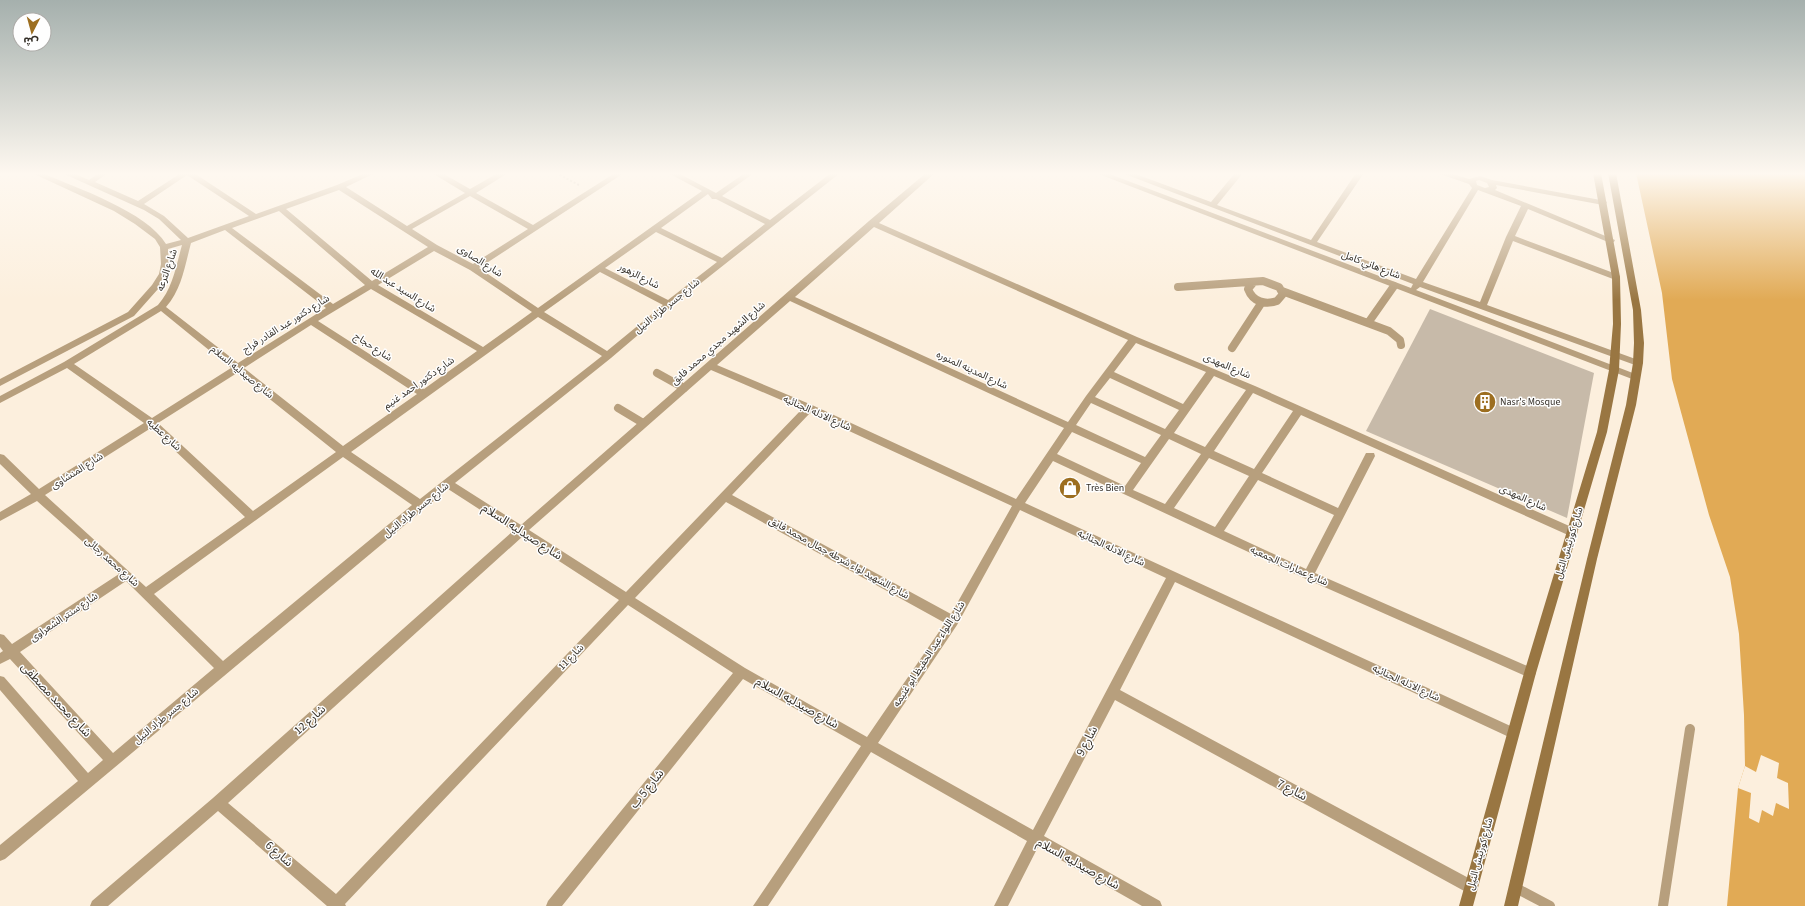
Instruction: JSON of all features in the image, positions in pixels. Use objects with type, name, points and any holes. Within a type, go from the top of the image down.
[{"type":"main road","name":"شارع كورنيش النيل","points":[[1466,906],[1530,673],[1602,432],[1614,370],[1617,324],[1616,276],[1605,215]]},
{"type":"main road","points":[[1512,906],[1592,559],[1631,405],[1638,363],[1639,343],[1637,310],[1620,215]]},
{"type":"street","name":"شارع الترعه","points":[[0,383],[131,314],[155,287],[163,274],[165,264],[164,247],[158,237],[126,215]]},
{"type":"street","name":"شارع الترعه","points":[[0,400],[67,364],[161,307],[168,299],[175,287],[185,256],[187,241],[172,224],[160,215]]},
{"type":"street","points":[[164,247],[187,241],[260,215]]},
{"type":"street","name":"شارع السيد عبد الله","points":[[289,215],[370,284],[483,351]]},
{"type":"street","name":"شارع الصاوى","points":[[385,215],[434,247],[473,268],[538,313],[608,356]]},
{"type":"street","points":[[407,229],[431,215]]},
{"type":"street","points":[[511,215],[534,229]]},
{"type":"street","points":[[473,268],[556,215]]},
{"type":"street","name":"شارع دكتور احمد غنيم","points":[[146,593],[672,215]]},
{"type":"street","points":[[753,215],[771,224]]},
{"type":"street","name":"شارع جسر طراد النيل","points":[[0,854],[420,505],[608,356],[669,304],[782,215]]},
{"type":"street","name":"شارع الشهيد مجدي محمد فايق","points":[[521,531],[881,215]]},
{"type":"street","name":"شارع هاني كامل","points":[[1210,215],[1635,377]]},
{"type":"street","name":"شارع هاني كامل","points":[[1239,215],[1482,307],[1638,363]]},
{"type":"street","points":[[1312,244],[1331,215]]},
{"type":"street","points":[[1412,292],[1455,215]]},
{"type":"street","points":[[1482,307],[1510,237],[1521,215]]},
{"type":"street","points":[[1551,215],[1610,240]]},
{"type":"street","name":"شارع المهدى","points":[[872,223],[1134,339],[1252,388],[1572,532]]},
{"type":"street","points":[[226,227],[332,308]]},
{"type":"street","points":[[654,228],[723,262]]},
{"type":"street","points":[[1510,237],[1616,276]]},
{"type":"street","name":"شارع دكتور عبد القادر فراج","points":[[152,423],[370,284],[434,247]]},
{"type":"street","name":"شارع الزهور","points":[[598,268],[669,304]]},
{"type":"street","name":"شارع المدينه المنوره","points":[[788,297],[1147,462]]},
{"type":"street","name":"شارع صيدليه السلام","points":[[161,307],[342,451],[420,505]]},
{"type":"street","name":"شارع حجاج","points":[[311,321],[424,393]]},
{"type":"street","name":"شارع اللواء عبد الحفيظ ابو غنيمه","points":[[760,906],[953,620],[1018,505],[1089,398],[1134,339]]},
{"type":"street","name":"شارع عطيه","points":[[67,364],[152,423],[252,517]]},
{"type":"street","name":"شارع الادله الجنائيه","points":[[709,366],[809,408],[1513,733]]},
{"type":"street","points":[[1126,492],[1212,371]]},
{"type":"street","points":[[1108,373],[1185,409]]},
{"type":"street","points":[[1167,510],[1252,388]]},
{"type":"street","points":[[1089,398],[1339,514]]},
{"type":"street","name":"شارع 11","points":[[336,905],[809,408]]},
{"type":"street","points":[[1217,533],[1299,410]]},
{"type":"street","name":"شارع المنشاوى","points":[[0,517],[38,495],[152,423]]},
{"type":"street","name":"شارع عمارات الجمعيه","points":[[1051,456],[1308,575],[1530,673]]},
{"type":"street","points":[[1308,575],[1370,456]]},
{"type":"street","name":"شارع محمد رجائى","points":[[0,458],[38,495],[127,575],[223,669]]},
{"type":"street","name":"شارع صيدليه السلام","points":[[448,484],[626,600],[741,672],[870,744],[1034,840],[1155,906]]},
{"type":"street","name":"شارع الشهيد لواء شرطه جمال محمد فايق","points":[[725,496],[953,620]]},
{"type":"street","name":"شارع 12","points":[[97,906],[218,803],[521,531]]},
{"type":"street","name":"شارع سنتر الشعراوى","points":[[0,659],[127,575]]},
{"type":"street","name":"شارع 9","points":[[1001,906],[1034,840],[1113,693],[1172,576]]},
{"type":"street","name":"شارع محمد مصطفى","points":[[0,639],[112,761]]},
{"type":"street","name":"شارع 5 ب","points":[[553,906],[741,672]]},
{"type":"street","points":[[0,681],[87,781]]},
{"type":"street","name":"شارع 7","points":[[1113,693],[1471,887]]},
{"type":"street","name":"شارع 6","points":[[218,803],[336,905]]},
{"type":"lane","points":[[1178,287],[1253,283],[1263,281],[1269,282],[1282,290],[1396,335],[1400,340],[1401,345]]},
{"type":"lane","points":[[1253,283],[1249,285],[1249,293],[1256,300],[1262,302],[1274,302],[1282,298],[1282,290]]},
{"type":"lane","points":[[1368,323],[1394,286]]},
{"type":"lane","points":[[1232,348],[1262,302]]},
{"type":"lane","points":[[657,373],[684,388]]},
{"type":"lane","points":[[618,408],[643,423]]},
{"type":"lane","points":[[1663,906],[1690,729]]},
{"type":"lane","points":[[1516,888],[1550,906]]},
{"type":"shaded area","points":[[1645,215],[1805,215],[1805,906],[1727,906],[1738,788],[1745,766],[1744,715],[1739,634],[1730,577],[1709,515],[1672,379],[1662,293]]},
{"type":"pier","points":[[1761,755],[1779,763],[1777,778],[1788,783],[1789,809],[1776,803],[1773,816],[1762,810],[1759,823],[1749,818],[1751,793],[1738,788],[1745,766],[1756,772]]},
{"type":"building","name":"Nasr's Mosque","points":[[1430,309],[1594,373],[1567,518],[1366,431]]},
{"type":"place","name":"Nasr's Mosque","points":[[1485,402]]},
{"type":"place","name":"Très Bien","points":[[1070,488]]}]
